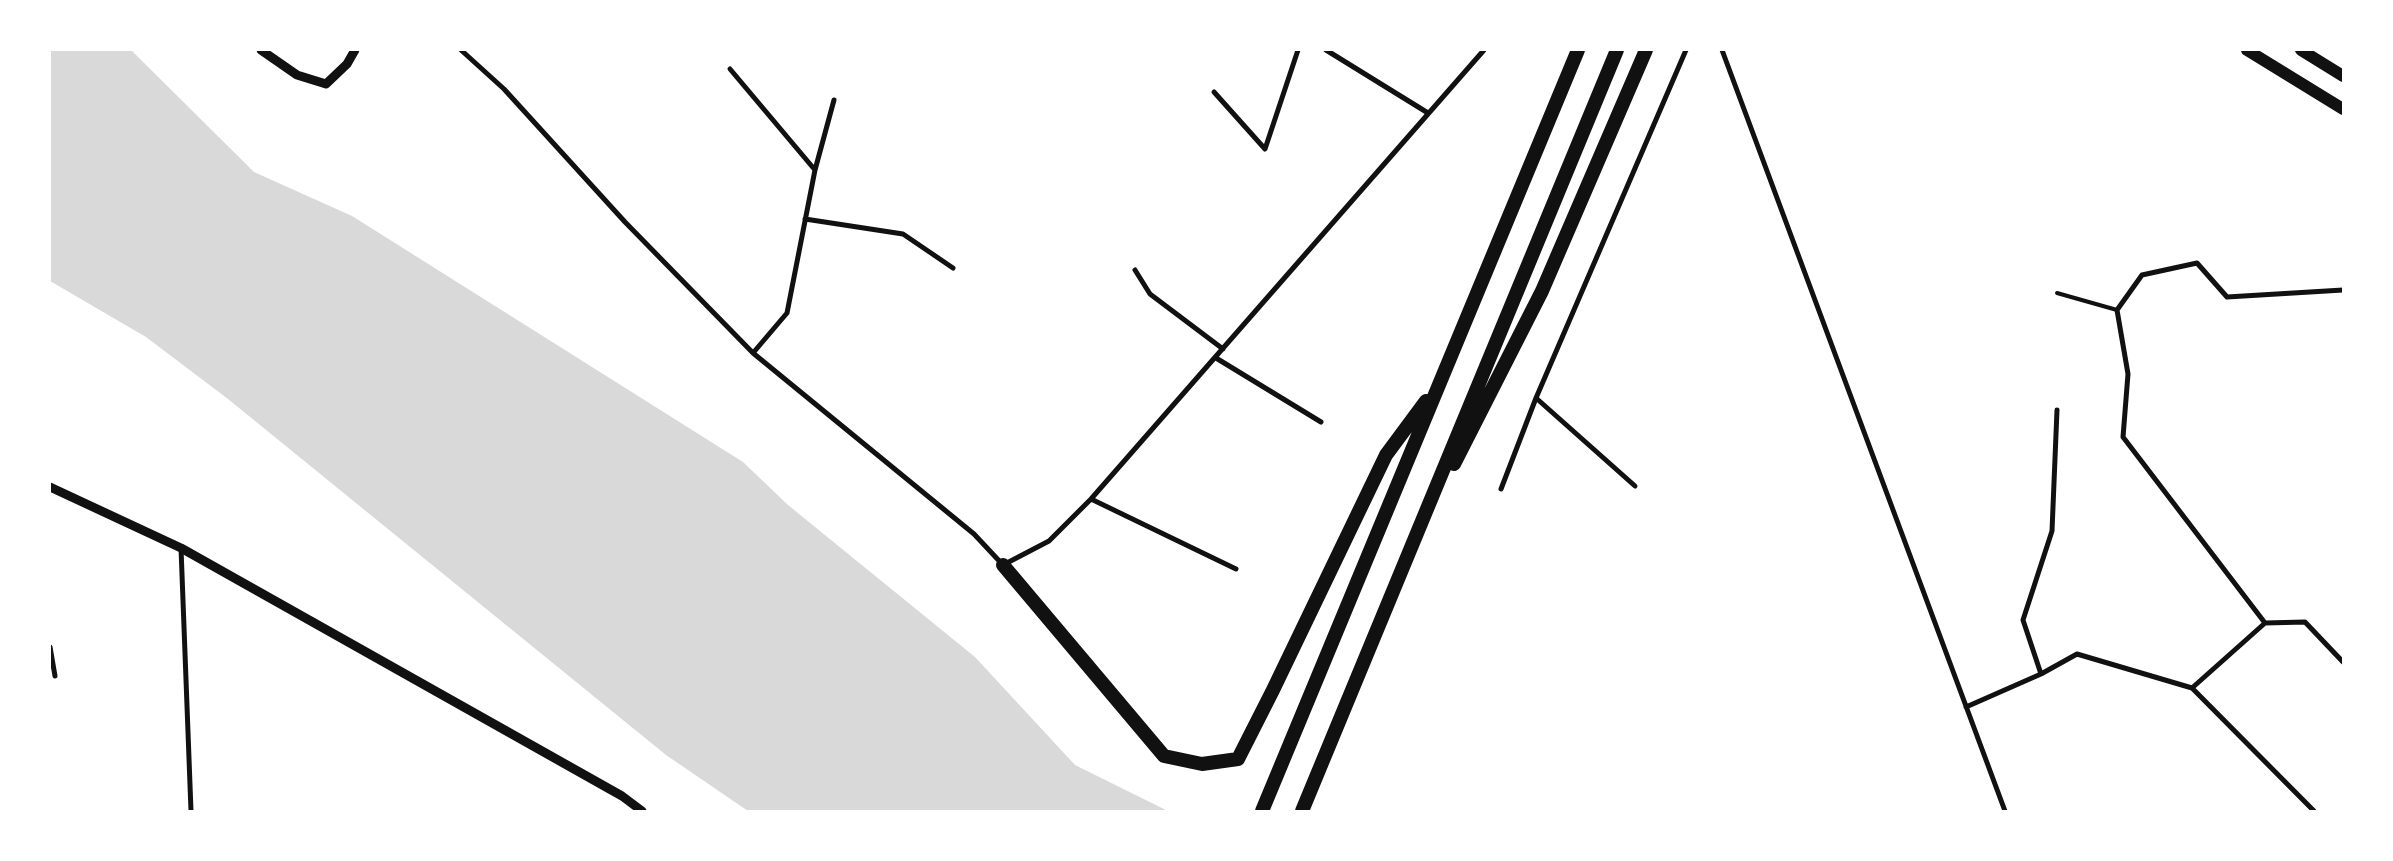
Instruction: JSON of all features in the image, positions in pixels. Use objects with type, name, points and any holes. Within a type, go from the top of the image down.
[{"type":"highway","points":[[1263,809],[1578,50]]},
{"type":"highway","points":[[1302,811],[1617,50]]},
{"type":"highway","points":[[1404,563],[1542,290],[1646,50]]},
{"type":"highway","points":[[1003,565],[1164,756],[1202,764],[1238,759],[1386,455],[1439,385]]},
{"type":"main road","points":[[2247,50],[2343,109]]},
{"type":"main road","points":[[2301,50],[2343,76]]},
{"type":"street","points":[[262,50],[297,76],[326,84],[346,64],[355,50]]},
{"type":"street","points":[[461,50],[504,89],[626,222],[754,353],[974,534],[1003,565],[1049,541],[1091,499],[1484,50]]},
{"type":"street","points":[[1214,92],[1265,149],[1298,50]]},
{"type":"street","points":[[1326,50],[1428,113]]},
{"type":"street","points":[[1501,489],[1536,398],[1686,50]]},
{"type":"street","points":[[1722,50],[2005,811]]},
{"type":"street","points":[[730,69],[815,170]]},
{"type":"street","points":[[754,353],[787,313],[815,170],[834,100]]},
{"type":"street","points":[[805,219],[904,234],[953,268]]},
{"type":"street","points":[[2265,623],[2123,437],[2128,374],[2117,310],[2142,275],[2198,263],[2227,297],[2343,290]]},
{"type":"street","points":[[1135,270],[1150,294],[1223,349]]},
{"type":"street","points":[[1216,358],[1321,422]]},
{"type":"street","points":[[1536,398],[1635,486]]},
{"type":"street","points":[[2041,674],[2022,620],[2052,531],[2057,410]]},
{"type":"street","points":[[50,487],[182,548],[622,796],[642,811]]},
{"type":"street","points":[[1091,499],[1236,569]]},
{"type":"street","points":[[182,548],[191,811]]},
{"type":"street","points":[[2192,688],[2265,623],[2305,622],[2343,662]]},
{"type":"street","points":[[50,647],[55,676]]},
{"type":"street","points":[[1966,707],[2041,674],[2077,654],[2192,688],[2314,811]]},
{"type":"lane","points":[[2057,293],[2117,310]]},
{"type":"shaded area","points":[[50,50],[131,50],[254,172],[352,216],[743,462],[788,505],[975,657],[1075,765],[1168,811],[748,811],[666,755],[228,399],[146,337],[50,281]]}]
